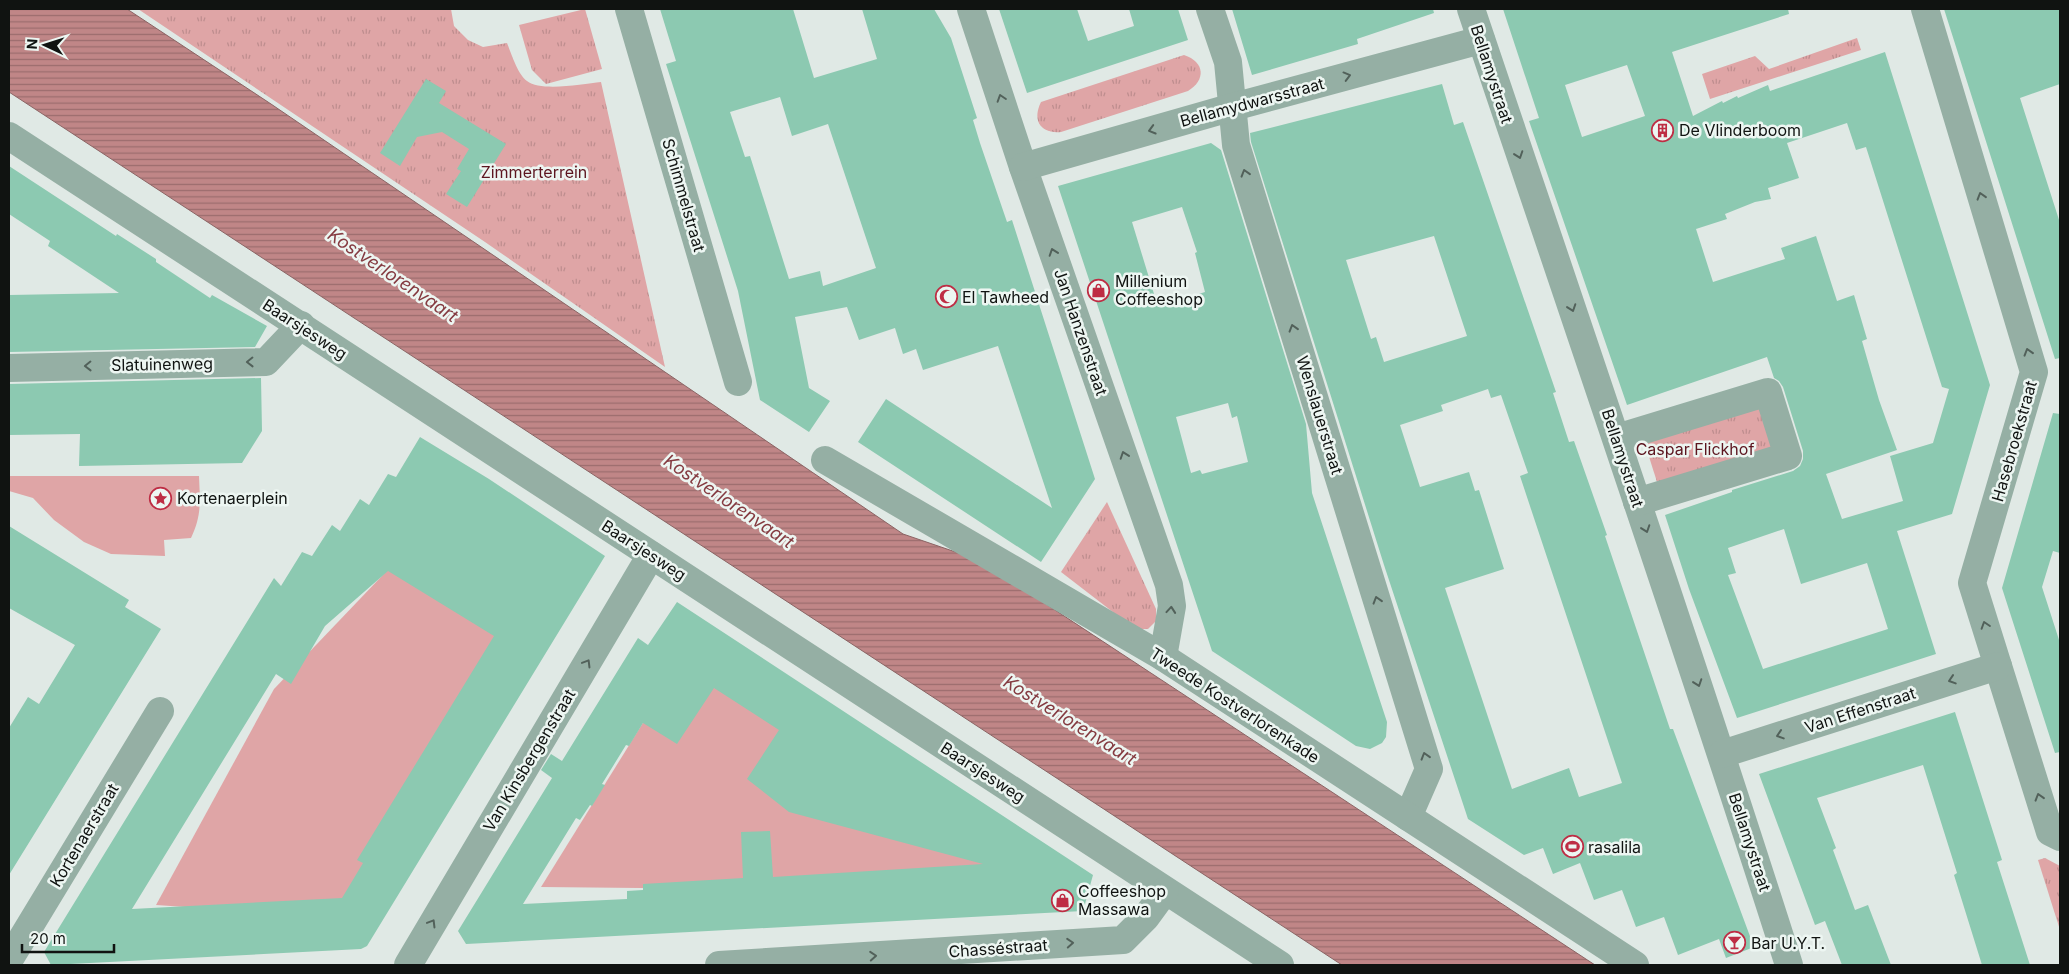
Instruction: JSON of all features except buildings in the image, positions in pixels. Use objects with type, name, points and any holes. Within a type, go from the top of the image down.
[{"type":"street","name":"Schimmelstraat","points":[[629,9],[738,382]]},
{"type":"street","name":"Jan Hanzenstraat","points":[[972,9],[1023,167],[1169,585],[1172,606],[1163,657]]},
{"type":"street","name":"Wenslauerstraat","points":[[1210,9],[1228,62],[1236,145],[1429,769],[1408,817]]},
{"type":"street","name":"Bellamystraat","points":[[1471,9],[1617,438],[1636,502],[1722,754],[1789,965]]},
{"type":"street","name":"Hasebroekstraat","points":[[1925,9],[2034,372],[1972,583],[2050,832],[2060,838]]},
{"type":"street","name":"Bellamydwarsstraat","points":[[1023,167],[1233,107],[1481,40]]},
{"type":"street","name":"Baarsjesweg","points":[[9,136],[1280,965]]},
{"type":"street","name":"Slatuinenweg","points":[[9,368],[266,362],[300,325]]},
{"type":"street","points":[[1617,438],[1768,392],[1788,456],[1636,502]]},
{"type":"street","name":"Tweede Kostverlorenkade","points":[[825,460],[1163,657],[1635,965]]},
{"type":"street","name":"Van Kinsbergenstraat","points":[[408,965],[651,555]]},
{"type":"street","name":"Van Effenstraat","points":[[1722,754],[1998,666]]},
{"type":"street","name":"Kortenaerstraat","points":[[9,960],[160,711]]},
{"type":"street","name":"Chasséstraat","points":[[719,965],[1123,940],[1146,917],[1165,891]]},
{"type":"green space","name":"Zimmerterrein","points":[[138,9],[451,9],[454,26],[468,40],[483,47],[507,43],[521,74],[527,81],[533,84],[552,87],[601,82],[665,367],[485,242]]},
{"type":"green space","points":[[585,9],[602,69],[546,84],[532,70],[519,25]]},
{"type":"green space","points":[[1857,38],[1861,50],[1710,99],[1702,74],[1755,56],[1769,69]]},
{"type":"green space","points":[[1184,55],[1196,62],[1201,72],[1198,82],[1188,91],[1061,132],[1048,131],[1040,125],[1037,115],[1041,102]]},
{"type":"green space","name":"Caspar Flickhof","points":[[1770,384],[1793,459],[1663,501],[1639,425]]},
{"type":"green space","points":[[9,476],[199,476],[199,515],[191,538],[164,540],[165,556],[111,554],[84,542],[54,520],[33,498],[9,491]]},
{"type":"green space","points":[[1107,502],[1156,609],[1156,621],[1148,629],[1139,629],[1122,619],[1061,572]]},
{"type":"green space","points":[[442,513],[540,591],[360,919],[156,905],[274,689]]},
{"type":"green space","points":[[682,660],[1063,892],[541,887]]},
{"type":"green space","points":[[2045,858],[2060,866],[2060,930],[2038,860]]},
{"type":"water","name":"Kostverlorenvaart","points":[[9,9],[127,9],[271,104],[903,534],[979,560],[1595,965],[1342,965],[9,92]]},
{"type":"place","name":"De Vlinderboom","points":[[1663,130]]},
{"type":"place","name":"Millenium Coffeeshop","points":[[1099,290]]},
{"type":"place","name":"El Tawheed","points":[[946,297]]},
{"type":"place","name":"Kortenaerplein","points":[[161,498]]},
{"type":"place","name":"rasalila","points":[[1572,847]]},
{"type":"place","name":"Coffeeshop Massawa","points":[[1062,900]]},
{"type":"place","name":"Bar U.Y.T.","points":[[1735,943]]}]
